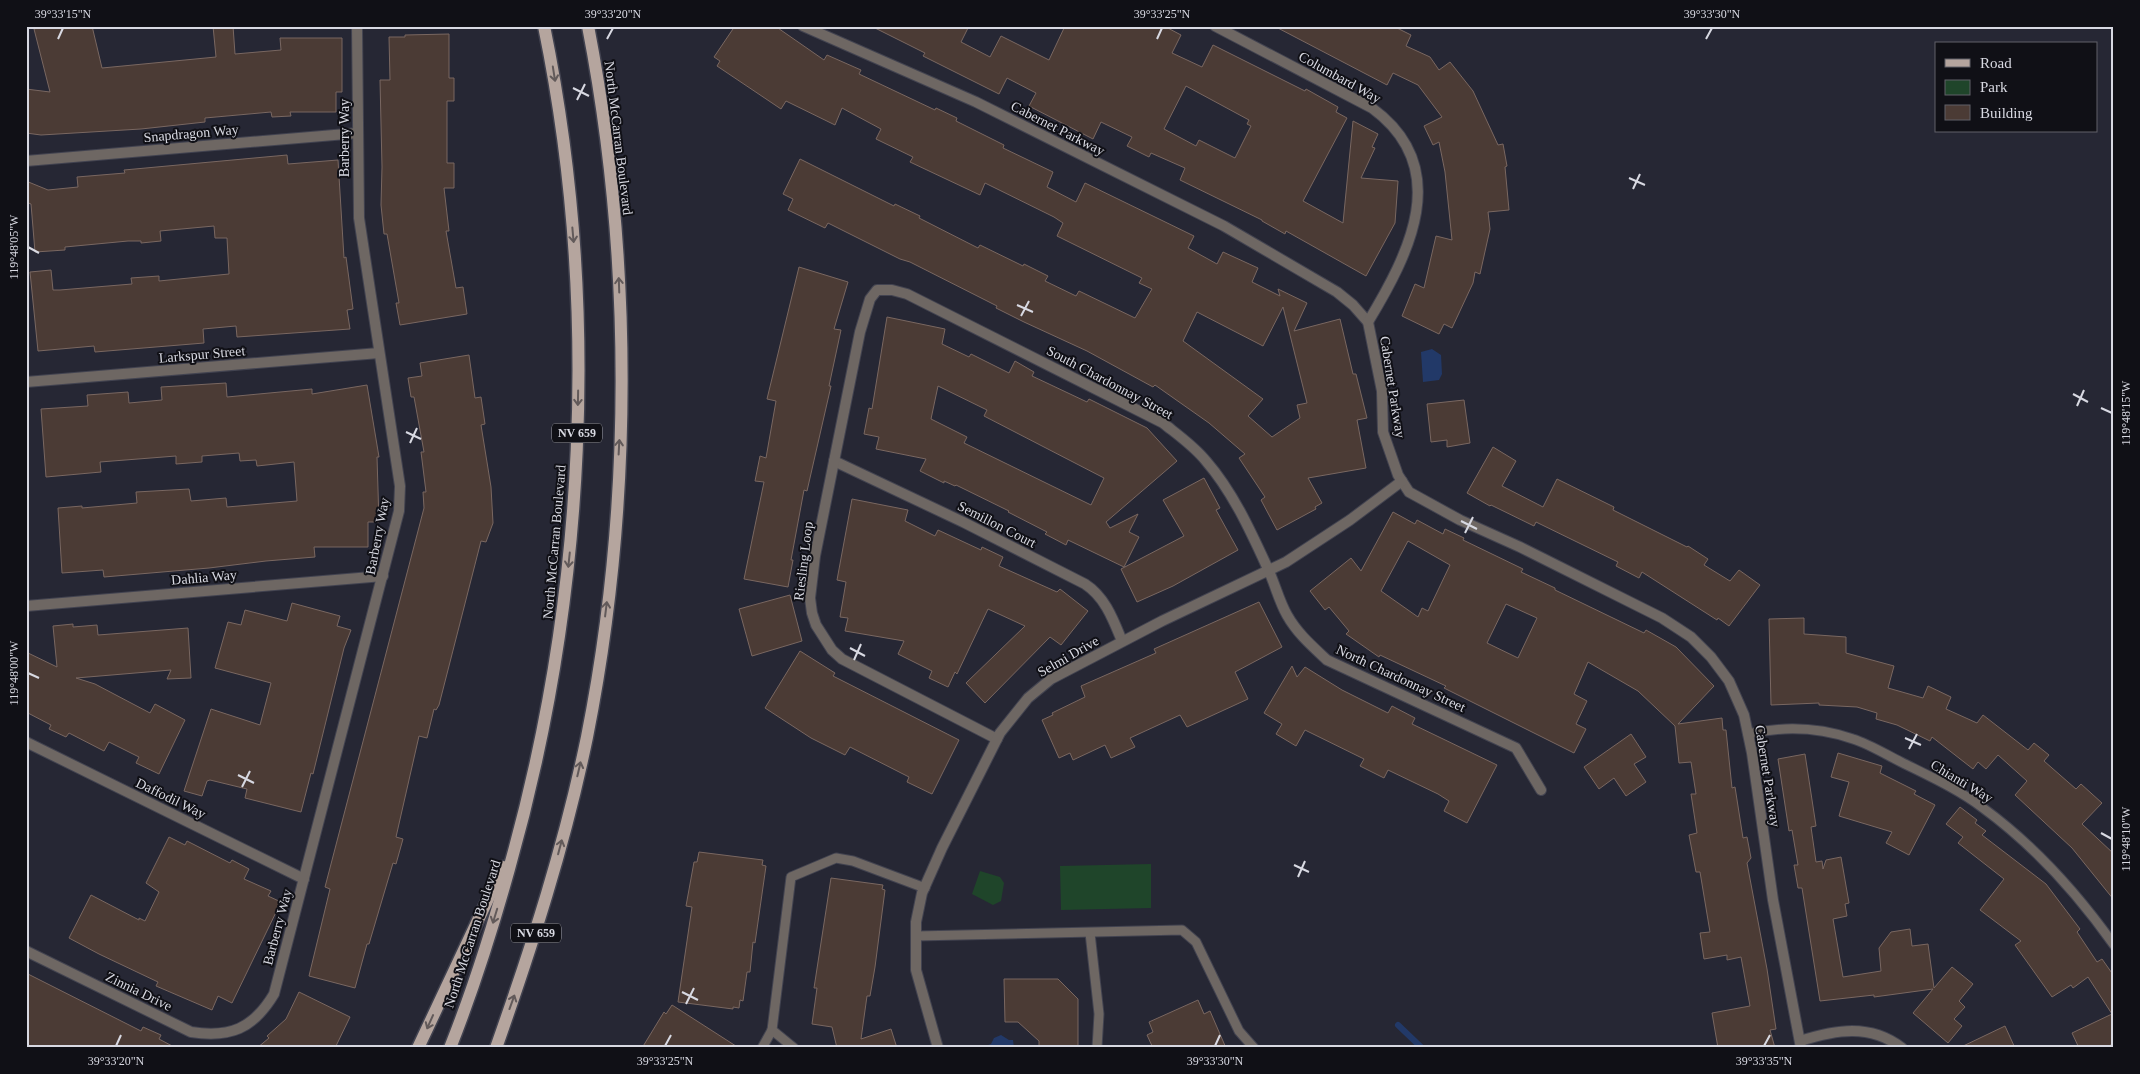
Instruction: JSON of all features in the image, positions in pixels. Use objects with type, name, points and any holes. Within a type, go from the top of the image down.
[{"type":"main road","name":"North McCarran Boulevard","points":[[450,1048],[481,962],[518,836],[548,704],[570,554],[576,467],[578,393],[573,239],[565,149],[553,69],[544,26]]},
{"type":"main road","name":"North McCarran Boulevard","points":[[496,1048],[542,912],[587,738],[598,671],[616,510],[621,414],[618,249],[602,111],[588,26]]},
{"type":"main road","points":[[418,1048],[518,836]]},
{"type":"street","name":"Barberry Way","points":[[243,1027],[265,1009],[274,994],[399,511],[400,486],[359,218],[357,26]]},
{"type":"street","name":"Cabernet Parkway","points":[[803,26],[976,102],[1224,226],[1337,292],[1365,316],[1368,322],[1382,391],[1384,432],[1398,476],[1409,492],[1454,517],[1520,547],[1609,594],[1662,618],[1691,637],[1711,656],[1729,681],[1744,714],[1773,900],[1801,1044]]},
{"type":"street","name":"Columbard Way","points":[[1215,26],[1372,108],[1388,120],[1403,139],[1412,160],[1417,182],[1418,211],[1406,252],[1398,270],[1368,322]]},
{"type":"street","name":"Snapdragon Way","points":[[26,161],[358,133]]},
{"type":"street","name":"Riesling Loop","points":[[877,290],[870,299],[860,332],[834,461],[815,556],[810,598],[812,613],[816,625],[832,650],[849,664],[997,739]]},
{"type":"street","name":"South Chardonnay Street","points":[[877,290],[892,290],[906,294],[1163,423],[1206,460],[1237,506],[1269,570]]},
{"type":"street","name":"Larkspur Street","points":[[26,382],[379,353]]},
{"type":"street","name":"Semillon Court","points":[[834,461],[963,522],[1085,584],[1096,592],[1102,600],[1122,642]]},
{"type":"street","name":"Selmi Drive","points":[[938,1048],[916,970],[916,922],[924,888],[942,848],[997,739],[1012,716],[1028,698],[1051,679],[1286,562],[1321,540],[1402,481]]},
{"type":"street","name":"North Chardonnay Street","points":[[1269,570],[1286,614],[1302,637],[1327,660],[1516,748],[1541,790]]},
{"type":"street","name":"Dahlia Way","points":[[26,606],[383,576]]},
{"type":"street","name":"Daffodil Way","points":[[26,742],[304,879]]},
{"type":"street","name":"Zinnia Drive","points":[[26,951],[191,1032],[210,1035],[230,1032],[243,1027]]},
{"type":"street","points":[[1801,1044],[1822,1034],[1857,1030],[1883,1036],[1902,1048]]},
{"type":"lane","name":"Chianti Way","points":[[1748,734],[1792,728],[1838,735],[1854,739],[1941,782],[1982,807],[2016,834],[2057,873],[2086,906],[2114,945]]},
{"type":"lane","points":[[762,1048],[772,1030],[790,877],[836,858],[853,861],[924,888]]},
{"type":"lane","points":[[916,936],[1182,930],[1196,942],[1238,1031],[1254,1048]]},
{"type":"lane","points":[[1090,933],[1099,1014],[1097,1048]]},
{"type":"lane","points":[[772,1030],[794,1048]]},
{"type":"green space","points":[[1151,864],[1151,908],[1061,910],[1060,866]]},
{"type":"green space","points":[[980,871],[1000,877],[1004,883],[1001,901],[993,905],[972,894]]},
{"type":"water","points":[[1432,349],[1441,355],[1442,374],[1439,380],[1423,382],[1421,352]]},
{"type":"water","points":[[1001,1035],[1009,1040],[1013,1040],[1014,1048],[989,1048],[988,1045],[991,1044],[994,1038]]},
{"type":"building","points":[[46,26],[92,26],[102,68],[216,57],[213,26],[233,26],[235,54],[281,50],[280,38],[342,38],[342,92],[336,92],[336,112],[290,112],[291,116],[272,117],[271,112],[205,118],[205,122],[141,129],[41,135],[26,133],[26,89],[50,92],[34,29]]},
{"type":"building","points":[[735,26],[775,26],[824,60],[827,55],[861,70],[859,74],[935,110],[936,108],[957,118],[956,121],[1004,145],[1003,148],[1053,172],[1047,187],[1076,202],[1085,183],[1194,236],[1188,248],[1217,264],[1223,252],[1258,268],[1252,282],[1280,296],[1278,289],[1307,303],[1294,331],[1340,319],[1353,374],[1356,374],[1367,418],[1357,420],[1366,468],[1308,478],[1322,503],[1315,507],[1316,509],[1277,530],[1261,500],[1265,497],[1239,458],[1245,454],[1209,423],[1155,385],[1153,387],[1087,351],[996,308],[997,306],[910,262],[900,259],[828,223],[825,228],[788,210],[793,199],[783,194],[800,159],[894,206],[895,204],[920,216],[919,218],[978,248],[980,245],[1023,266],[1024,264],[1048,276],[1045,281],[1076,296],[1079,291],[1135,318],[1152,289],[1139,283],[1142,278],[1057,236],[1063,223],[1054,217],[985,183],[980,195],[910,162],[913,157],[876,139],[881,129],[842,108],[835,125],[786,101],[781,109],[717,66],[720,61],[714,57]],"holes":[[[1283,307],[1307,403],[1297,405],[1300,418],[1272,437],[1248,416],[1263,399],[1183,341],[1197,312],[1263,346]]]},
{"type":"building","points":[[871,26],[969,26],[961,42],[990,57],[1001,36],[1049,60],[1065,26],[1164,26],[1181,35],[1172,53],[1202,67],[1213,45],[1305,91],[1306,89],[1338,107],[1336,112],[1347,118],[1303,201],[1343,223],[1353,121],[1378,134],[1372,147],[1375,148],[1361,178],[1398,181],[1395,223],[1366,276],[1286,231],[1285,234],[1262,220],[1180,180],[1185,168],[1151,153],[1149,157],[1127,146],[1132,137],[1101,122],[1093,139],[1029,106],[1036,93],[1007,78],[999,94],[923,56],[925,53]],"holes":[[[1186,86],[1249,120],[1247,124],[1251,126],[1235,158],[1199,140],[1196,146],[1164,129]]]},
{"type":"building","points":[[1274,26],[1393,26],[1411,35],[1406,46],[1430,57],[1439,70],[1450,62],[1473,91],[1498,145],[1503,144],[1507,166],[1505,167],[1509,210],[1488,212],[1490,229],[1480,274],[1475,272],[1473,283],[1452,328],[1444,324],[1439,334],[1402,316],[1415,284],[1424,288],[1436,236],[1452,240],[1445,172],[1439,142],[1433,145],[1424,126],[1442,117],[1418,85],[1393,73],[1387,85]]},
{"type":"building","points":[[449,34],[449,78],[454,78],[454,101],[447,101],[447,163],[454,163],[454,188],[444,188],[449,231],[446,231],[456,288],[463,287],[467,314],[400,325],[396,303],[399,303],[387,234],[384,234],[381,205],[380,80],[390,80],[389,37]]},
{"type":"building","points":[[287,155],[288,164],[338,160],[344,258],[346,257],[353,309],[347,310],[350,329],[237,337],[236,326],[203,329],[204,343],[95,352],[94,346],[38,351],[30,272],[51,270],[53,290],[132,284],[131,278],[159,276],[159,281],[229,274],[227,238],[215,238],[214,226],[160,231],[161,241],[141,243],[141,241],[128,241],[65,247],[65,250],[35,252],[31,204],[26,202],[26,181],[48,190],[78,187],[77,177],[125,173],[124,170]]},
{"type":"building","points":[[799,267],[848,282],[834,329],[841,330],[829,386],[831,386],[807,491],[804,490],[788,587],[744,579],[764,482],[755,481],[760,456],[766,458],[776,401],[767,399]]},
{"type":"building","points":[[887,317],[945,329],[942,344],[969,357],[971,354],[1009,373],[1015,361],[1034,372],[1032,376],[1087,402],[1089,399],[1147,428],[1177,461],[1106,522],[1110,528],[1138,514],[1129,532],[1139,537],[1124,567],[1068,540],[1066,545],[1009,511],[956,485],[944,481],[944,483],[920,471],[926,459],[876,449],[879,437],[864,434],[869,408],[872,409]],"holes":[[[938,386],[987,410],[984,416],[1104,478],[1091,505],[964,443],[967,437],[931,419]]]},
{"type":"building","points":[[469,355],[475,398],[481,397],[485,424],[481,425],[491,487],[493,523],[486,542],[481,541],[439,705],[436,710],[434,709],[427,738],[419,736],[396,837],[403,839],[396,864],[393,863],[355,988],[309,976],[330,889],[325,887],[424,508],[423,492],[426,492],[421,452],[424,452],[414,397],[411,397],[408,378],[422,376],[420,363]]},
{"type":"building","points":[[226,383],[227,397],[312,389],[312,394],[367,385],[379,457],[377,457],[379,522],[368,522],[368,547],[314,547],[315,557],[104,577],[103,570],[62,573],[58,508],[82,506],[82,508],[137,503],[136,492],[189,489],[191,501],[226,498],[227,507],[297,501],[294,462],[257,466],[256,460],[240,461],[239,453],[202,456],[202,462],[176,464],[176,456],[100,462],[101,472],[46,477],[41,409],[88,406],[87,395],[128,392],[129,403],[162,400],[161,387]]},
{"type":"building","points":[[1464,400],[1470,443],[1447,447],[1447,440],[1431,442],[1427,404]]},
{"type":"building","points":[[1493,447],[1516,461],[1502,486],[1543,507],[1557,479],[1614,507],[1613,510],[1688,546],[1708,559],[1704,565],[1730,581],[1739,570],[1760,585],[1729,626],[1642,572],[1639,578],[1616,566],[1618,562],[1536,522],[1534,526],[1490,506],[1467,493]]},
{"type":"building","points":[[1204,478],[1220,508],[1216,510],[1238,550],[1173,586],[1137,602],[1121,569],[1184,536],[1163,500]]},
{"type":"building","points":[[852,499],[908,510],[905,521],[935,536],[938,530],[981,550],[982,547],[1003,557],[999,566],[1057,592],[1060,589],[1088,611],[1061,645],[1050,637],[985,703],[966,683],[1025,626],[988,609],[957,674],[955,672],[948,687],[929,678],[932,671],[898,654],[904,641],[845,631],[848,618],[840,617],[846,582],[837,580]]},
{"type":"building","points":[[1393,512],[1415,524],[1417,520],[1443,534],[1445,529],[1464,538],[1463,540],[1523,569],[1521,572],[1555,588],[1555,590],[1644,633],[1646,630],[1676,647],[1714,686],[1678,724],[1722,718],[1723,730],[1726,730],[1732,788],[1735,787],[1743,838],[1747,837],[1751,858],[1747,863],[1767,969],[1776,1029],[1770,1030],[1775,1048],[1718,1048],[1712,1013],[1750,1006],[1741,957],[1727,960],[1727,955],[1704,959],[1700,933],[1710,932],[1700,872],[1696,872],[1689,835],[1697,833],[1691,794],[1696,794],[1691,762],[1679,763],[1675,726],[1638,691],[1588,662],[1574,694],[1587,701],[1576,724],[1586,729],[1574,753],[1444,688],[1446,686],[1380,655],[1379,657],[1346,634],[1349,631],[1329,607],[1325,610],[1310,591],[1351,558],[1361,571]],"holes":[[[1408,541],[1450,565],[1428,611],[1422,608],[1418,617],[1381,591]],[[1506,604],[1537,618],[1518,658],[1487,643]]]},
{"type":"building","points":[[790,595],[802,641],[752,656],[739,609]]},
{"type":"building","points":[[1259,602],[1282,647],[1235,672],[1248,699],[1187,727],[1180,715],[1130,738],[1135,747],[1111,758],[1105,745],[1073,760],[1070,753],[1059,758],[1042,720],[1085,697],[1081,686],[1156,653],[1154,649]]},
{"type":"building","points":[[292,603],[340,616],[337,626],[351,630],[344,648],[313,774],[311,773],[301,812],[245,798],[247,789],[210,780],[207,781],[202,796],[184,791],[211,709],[260,725],[271,683],[215,668],[228,622],[241,625],[245,610],[287,621]]},
{"type":"building","points":[[1804,618],[1804,634],[1846,637],[1846,653],[1894,666],[1888,688],[1923,698],[1928,686],[1951,697],[1946,709],[1977,723],[1983,715],[2028,750],[2034,743],[2049,755],[2044,761],[2076,789],[2081,784],[2102,803],[2082,824],[2114,854],[2114,900],[2072,848],[2015,795],[2027,781],[1998,755],[1986,769],[1978,762],[1973,769],[1932,737],[1930,741],[1897,725],[1876,719],[1877,713],[1857,707],[1819,705],[1819,703],[1771,705],[1769,619]]},
{"type":"building","points":[[73,624],[73,627],[97,625],[98,635],[188,628],[191,678],[167,679],[171,670],[76,678],[95,684],[150,713],[155,704],[185,720],[159,774],[136,763],[139,757],[109,742],[104,751],[69,733],[66,737],[49,729],[51,725],[26,712],[26,652],[57,667],[53,626]]},
{"type":"building","points":[[800,651],[835,673],[833,676],[959,740],[932,794],[907,782],[909,777],[850,747],[845,755],[811,738],[765,708]]},
{"type":"building","points":[[1292,666],[1297,677],[1305,667],[1342,690],[1388,713],[1392,706],[1415,718],[1412,724],[1497,765],[1467,823],[1444,811],[1449,801],[1438,794],[1388,770],[1384,778],[1360,766],[1364,759],[1305,730],[1296,746],[1276,734],[1282,724],[1264,713]]},
{"type":"building","points":[[1631,734],[1646,757],[1634,764],[1646,782],[1626,796],[1614,778],[1599,789],[1584,767]]},
{"type":"building","points":[[1838,753],[1882,766],[1880,773],[1916,791],[1914,794],[1935,805],[1909,855],[1886,843],[1892,832],[1839,816],[1849,782],[1831,777]]},
{"type":"building","points":[[1805,754],[1816,826],[1811,827],[1816,862],[1822,861],[1823,869],[1826,860],[1841,857],[1849,903],[1845,904],[1847,916],[1833,919],[1843,977],[1881,971],[1879,948],[1891,932],[1910,929],[1912,946],[1928,944],[1934,988],[1952,967],[1973,984],[1959,1001],[1965,1007],[1954,1019],[1962,1026],[1948,1043],[1913,1013],[1933,989],[1874,997],[1874,995],[1820,1001],[1802,888],[1798,888],[1794,865],[1798,865],[1792,830],[1789,831],[1778,759]]},
{"type":"building","points":[[1960,807],[1977,820],[1975,823],[1986,831],[1982,835],[2046,884],[2080,929],[2077,932],[2097,962],[2102,959],[2114,976],[2114,1043],[2105,1048],[2079,1048],[2072,1033],[2112,1014],[2088,977],[2073,988],[2071,985],[2052,997],[2015,945],[2021,941],[1980,910],[2004,879],[1958,843],[1963,837],[1946,824]]},
{"type":"building","points":[[169,837],[185,845],[187,841],[230,863],[232,860],[249,869],[244,879],[271,891],[268,896],[281,902],[232,1003],[218,996],[212,1010],[156,986],[158,982],[69,938],[91,895],[139,920],[139,918],[145,921],[159,892],[146,883]]},
{"type":"building","points":[[699,852],[763,860],[762,865],[766,866],[755,943],[753,942],[750,972],[747,972],[743,1001],[740,1000],[739,1008],[733,1007],[733,1009],[678,1002],[692,907],[686,906],[694,862],[697,862]]},
{"type":"building","points":[[831,878],[883,885],[882,889],[885,890],[875,967],[870,996],[867,996],[861,1039],[891,1029],[897,1048],[837,1048],[832,1027],[812,1024],[817,988],[814,988]]},
{"type":"building","points":[[26,973],[141,1031],[143,1027],[161,1035],[159,1039],[176,1048],[26,1048]]},
{"type":"building","points":[[1004,979],[1058,979],[1078,999],[1078,1048],[1039,1048],[1039,1041],[1018,1022],[1005,1022]]},
{"type":"building","points":[[299,992],[350,1017],[335,1048],[257,1048],[286,1019]]},
{"type":"building","points":[[1198,1000],[1204,1014],[1210,1011],[1226,1048],[1153,1048],[1147,1035],[1153,1032],[1149,1022]]},
{"type":"building","points":[[672,1005],[739,1048],[642,1048],[664,1012],[666,1014]]},
{"type":"building","points":[[2005,1026],[2015,1048],[1959,1048]]},
{"type":"waterway","points":[[1398,1025],[1422,1048]]}]
